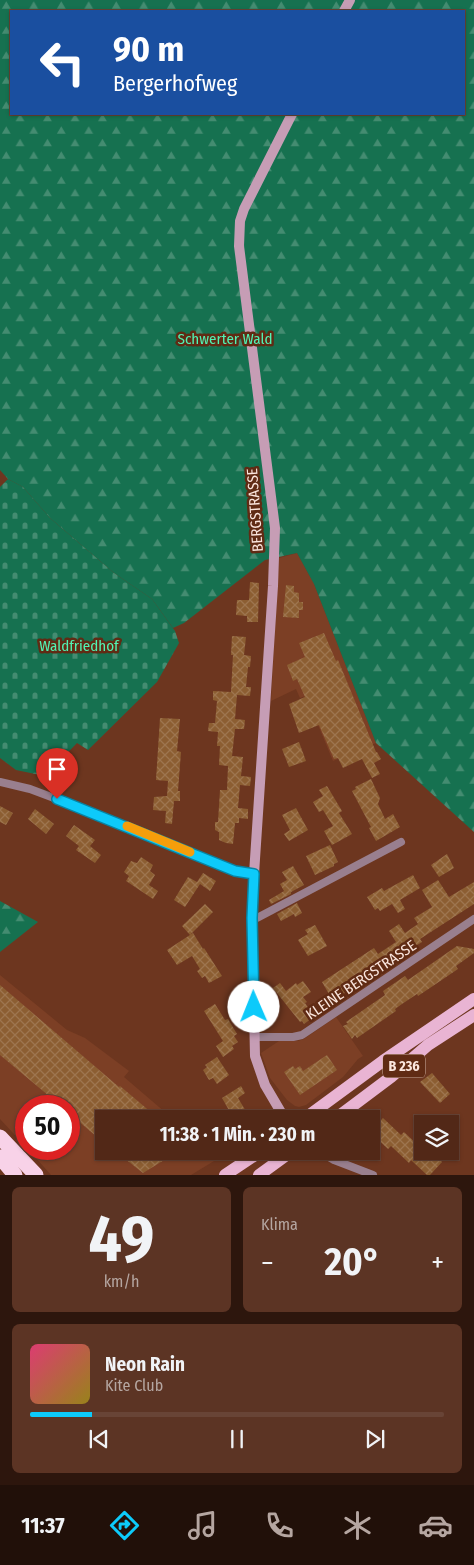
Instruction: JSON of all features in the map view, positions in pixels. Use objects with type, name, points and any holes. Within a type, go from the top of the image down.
[{"type":"highway","points":[[0,1138],[36,1175]]},
{"type":"highway","points":[[0,1157],[15,1175]]},
{"type":"main road","name":"BERGSTRASSE","points":[[279,1110],[270,1096],[259,1072],[255,1056],[252,918],[275,528],[241,264],[239,230],[247,200],[291,115]]},
{"type":"main road","name":"B 236","points":[[316,1110],[383,1061],[474,999]]},
{"type":"main road","name":"B 236","points":[[347,1110],[392,1076],[428,1045],[474,1014]]},
{"type":"main road","points":[[225,1175],[248,1160]]},
{"type":"main road","points":[[259,1175],[280,1160]]},
{"type":"street","points":[[0,782],[43,794],[235,871],[254,874]]},
{"type":"street","points":[[252,918],[258,918],[401,842]]},
{"type":"street","name":"KLEINE BERGSTRASSE","points":[[254,1037],[302,1036],[474,919]]},
{"type":"street","points":[[334,1160],[372,1175]]},
{"type":"shaded area","points":[[297,553],[314,584],[376,743],[333,761],[306,696],[300,698],[296,689],[271,701],[279,558]]},
{"type":"shaded area","points":[[0,975],[67,1030],[85,1038],[129,1071],[124,1077],[162,1110],[95,1110],[95,1160],[216,1160],[191,1175],[51,1175],[38,1160],[80,1160],[80,1095],[15,1095],[15,1135],[0,1119]]},
{"type":"shaded area","points":[[336,1017],[363,1056],[358,1059],[343,1077],[306,1105],[295,1106],[287,1100],[270,1078],[261,1053],[279,1041],[298,1041],[304,1039]]},
{"type":"green space","name":"Schwerter Wald","points":[[0,0],[474,0],[474,832],[376,743],[314,584],[297,553],[265,560],[184,623],[173,628],[152,599],[114,573],[50,518],[23,487],[8,479],[0,470]]},
{"type":"green space","name":"Waldfriedhof","points":[[8,479],[23,487],[50,518],[114,573],[152,599],[175,631],[179,643],[157,682],[88,750],[77,743],[45,776],[16,770],[0,758],[0,487]]},
{"type":"green space","points":[[0,901],[38,922],[0,952]]},
{"type":"building","points":[[250,582],[259,583],[258,622],[247,622],[247,616],[236,615],[237,600],[249,600]]},
{"type":"building","points":[[286,585],[294,586],[294,592],[299,593],[299,602],[303,602],[303,610],[299,610],[299,618],[283,617]]},
{"type":"building","points":[[324,633],[336,661],[338,660],[376,752],[381,759],[374,763],[380,774],[372,778],[362,759],[343,768],[338,758],[334,759],[319,725],[299,733],[289,704],[305,697],[297,679],[293,681],[287,665],[305,657],[299,643]]},
{"type":"building","points":[[232,636],[246,637],[244,655],[251,656],[246,687],[251,687],[250,696],[237,695],[235,719],[245,720],[244,729],[235,729],[232,756],[243,757],[241,776],[251,777],[250,786],[240,785],[238,808],[248,809],[248,819],[239,818],[239,823],[235,823],[233,844],[219,840],[219,832],[215,830],[215,822],[218,822],[220,790],[227,790],[228,766],[219,765],[220,746],[217,746],[218,732],[208,731],[209,723],[215,723],[217,701],[213,700],[213,691],[231,692]]},
{"type":"building","points":[[160,718],[180,719],[177,751],[181,752],[178,791],[180,791],[180,801],[174,801],[172,824],[165,823],[166,811],[153,810],[154,797],[167,796],[168,781],[156,780]]},
{"type":"building","points":[[299,742],[306,761],[289,767],[282,749]]},
{"type":"building","points":[[56,771],[69,777],[62,794],[48,788]]},
{"type":"building","points":[[371,779],[380,798],[378,804],[385,819],[393,814],[400,827],[376,841],[369,828],[371,827],[352,791],[356,789],[355,787]]},
{"type":"building","points":[[327,786],[342,811],[339,813],[352,834],[332,845],[324,831],[333,826],[323,810],[319,812],[313,802],[323,796],[319,790]]},
{"type":"building","points":[[0,806],[13,813],[6,825],[0,822]]},
{"type":"building","points":[[296,808],[308,830],[289,841],[284,834],[290,830],[282,815]]},
{"type":"building","points":[[35,809],[54,824],[46,834],[28,819]]},
{"type":"building","points":[[74,825],[95,840],[90,846],[101,855],[95,863],[76,850],[79,846],[66,836]]},
{"type":"building","points":[[330,845],[338,862],[334,866],[315,875],[306,856]]},
{"type":"building","points":[[447,854],[454,868],[439,877],[431,865]]},
{"type":"building","points":[[141,857],[153,865],[150,871],[155,875],[149,885],[158,891],[153,899],[126,881],[129,876],[124,872],[131,861],[137,863]]},
{"type":"building","points":[[293,866],[304,885],[271,904],[269,900],[284,891],[280,884],[287,880],[282,872]]},
{"type":"building","points":[[203,873],[216,881],[210,891],[200,884],[185,907],[174,900],[188,877],[197,882]]},
{"type":"building","points":[[413,875],[420,888],[400,900],[405,909],[398,913],[392,904],[380,911],[378,908],[375,910],[367,897],[382,888],[384,891]]},
{"type":"building","points":[[438,880],[449,897],[474,882],[474,904],[420,939],[422,942],[414,947],[412,944],[383,963],[385,966],[333,1001],[322,982],[374,948],[378,954],[396,942],[389,931],[399,924],[405,933],[418,924],[414,918],[432,907],[422,890]]},
{"type":"building","points":[[297,903],[302,913],[295,917],[294,914],[281,921],[277,914]]},
{"type":"building","points":[[205,904],[213,912],[190,935],[182,926]]},
{"type":"building","points":[[315,925],[327,946],[308,956],[298,940],[308,934],[305,930]]},
{"type":"building","points":[[193,933],[222,976],[209,983],[205,976],[202,978],[197,971],[200,969],[192,956],[177,965],[167,950]]},
{"type":"building","points":[[457,946],[474,949],[474,953],[456,966],[458,969],[418,996],[417,994],[402,1004],[395,1009],[396,1011],[357,1038],[355,1035],[352,1039],[343,1026],[348,1024],[346,1022],[385,995],[383,991],[405,976],[408,980]]},
{"type":"building","points":[[303,981],[311,992],[303,997],[312,1013],[310,1015],[312,1018],[304,1024],[302,1021],[300,1022],[273,988],[280,983],[286,991],[296,983],[297,985]]},
{"type":"building","points":[[0,985],[148,1110],[95,1110],[95,1135],[80,1122],[80,1095],[48,1095],[0,1055]]},
{"type":"building","points":[[215,1004],[225,1020],[228,1019],[237,1034],[234,1036],[238,1042],[232,1046],[234,1049],[223,1057],[216,1046],[223,1041],[204,1011]]},
{"type":"building","points":[[327,1055],[337,1070],[300,1095],[284,1072],[293,1066],[295,1069],[300,1066],[303,1071]]},
{"type":"building","points":[[217,1057],[229,1075],[217,1084],[213,1078],[209,1080],[203,1070],[207,1067],[205,1065]]},
{"type":"building","points":[[432,1073],[450,1094],[440,1103],[420,1082]]},
{"type":"building","points":[[241,1086],[245,1093],[238,1098],[245,1110],[229,1110],[222,1098]]},
{"type":"building","points":[[383,1118],[401,1135],[404,1132],[414,1141],[414,1160],[440,1160],[442,1162],[430,1175],[427,1175],[411,1160],[409,1163],[391,1146],[388,1149],[380,1141],[380,1121]]},
{"type":"building","points":[[126,1160],[164,1160],[143,1173]]},
{"type":"slow traffic","points":[[127,826],[190,852]]},
{"type":"route","points":[[57,799],[235,871],[254,874],[252,918],[254,1007]]}]
